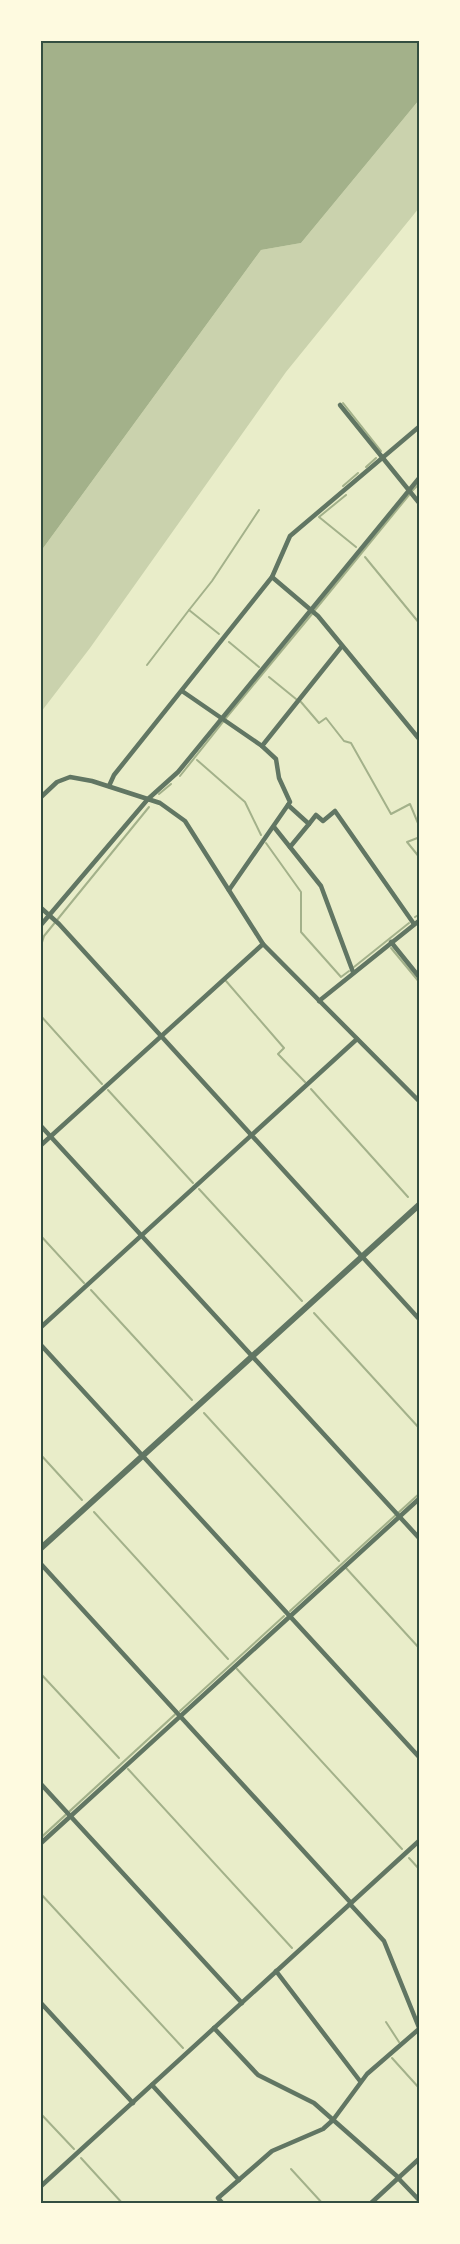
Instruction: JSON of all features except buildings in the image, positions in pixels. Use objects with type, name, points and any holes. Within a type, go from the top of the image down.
[{"type":"street","points":[[340,405],[420,504]]},
{"type":"street","points":[[109,786],[114,776],[272,577],[290,536],[420,426]]},
{"type":"street","points":[[40,926],[51,916],[148,799],[178,772],[420,477]]},
{"type":"street","points":[[272,577],[311,608],[420,740]]},
{"type":"street","points":[[262,746],[342,646]]},
{"type":"street","points":[[182,690],[262,746],[276,759],[279,778],[290,802],[229,890]]},
{"type":"street","points":[[40,798],[57,782],[70,777],[109,786],[148,799],[174,811],[185,821],[263,944],[420,1102]]},
{"type":"street","points":[[288,805],[309,824]]},
{"type":"street","points":[[290,847],[316,815],[323,821],[335,811],[414,924]]},
{"type":"street","points":[[274,826],[321,886],[353,972]]},
{"type":"street","points":[[40,907],[58,922],[420,1320]]},
{"type":"street","points":[[319,1001],[420,920]]},
{"type":"street","points":[[391,942],[420,978]]},
{"type":"street","points":[[40,1146],[263,944]]},
{"type":"street","points":[[40,1328],[357,1039]]},
{"type":"street","points":[[40,1125],[420,1539]]},
{"type":"street","points":[[40,1549],[420,1204]]},
{"type":"street","points":[[40,1344],[420,1758]]},
{"type":"street","points":[[40,1844],[69,1814],[181,1716],[397,1514],[420,1498]]},
{"type":"street","points":[[40,1563],[384,1941],[419,2030],[360,2081],[333,2120],[315,2133],[272,2151],[218,2198],[223,2204]]},
{"type":"street","points":[[40,1783],[242,2003]]},
{"type":"street","points":[[40,2187],[420,1840]]},
{"type":"street","points":[[276,1971],[360,2081]]},
{"type":"street","points":[[40,2002],[133,2103]]},
{"type":"street","points":[[214,2028],[258,2075],[314,2103],[398,2178],[420,2202]]},
{"type":"street","points":[[152,2085],[239,2180]]},
{"type":"street","points":[[370,2204],[420,2158]]},
{"type":"shaded area","points":[[41,40],[419,41],[419,100],[301,243],[261,250],[41,551]]},
{"type":"shaded area","points":[[419,100],[419,208],[286,372],[90,648],[41,712],[41,551],[261,250],[301,243]]},
{"type":"shaded area","points":[[175,1713],[176,1715],[41,1839],[41,1836]]},
{"type":"waterway","points":[[343,403],[381,451]]},
{"type":"waterway","points":[[366,467],[376,458]]},
{"type":"waterway","points":[[343,486],[358,473]]},
{"type":"waterway","points":[[412,491],[420,483]]},
{"type":"waterway","points":[[346,495],[319,517],[356,547]]},
{"type":"waterway","points":[[315,610],[409,495]]},
{"type":"waterway","points":[[189,610],[212,581],[259,510]]},
{"type":"waterway","points":[[365,557],[420,624]]},
{"type":"waterway","points":[[147,665],[189,610],[219,634]]},
{"type":"waterway","points":[[226,718],[312,614]]},
{"type":"waterway","points":[[229,642],[259,667]]},
{"type":"waterway","points":[[269,677],[296,699]]},
{"type":"waterway","points":[[301,702],[319,723],[326,718],[344,741],[351,743],[391,814],[410,804],[420,828]]},
{"type":"waterway","points":[[180,776],[223,722]]},
{"type":"waterway","points":[[197,760],[245,802],[261,835]]},
{"type":"waterway","points":[[159,794],[171,784]]},
{"type":"waterway","points":[[40,949],[44,936],[149,807]]},
{"type":"waterway","points":[[420,837],[407,842],[420,858]]},
{"type":"waterway","points":[[266,843],[301,892],[301,932],[341,977],[349,971]]},
{"type":"waterway","points":[[415,917],[420,914]]},
{"type":"waterway","points":[[354,967],[409,923]]},
{"type":"waterway","points":[[391,948],[420,983]]},
{"type":"waterway","points":[[226,981],[284,1048],[278,1054],[305,1082]]},
{"type":"waterway","points":[[40,1015],[102,1084]]},
{"type":"waterway","points":[[311,1089],[408,1197]]},
{"type":"waterway","points":[[108,1090],[193,1183]]},
{"type":"waterway","points":[[199,1189],[302,1301]]},
{"type":"waterway","points":[[40,1235],[84,1283]]},
{"type":"waterway","points":[[91,1290],[192,1400]]},
{"type":"waterway","points":[[314,1313],[420,1429]]},
{"type":"waterway","points":[[204,1413],[339,1561]]},
{"type":"waterway","points":[[40,1454],[82,1500]]},
{"type":"waterway","points":[[290,1611],[420,1493]]},
{"type":"waterway","points":[[94,1512],[228,1659]]},
{"type":"waterway","points":[[346,1568],[420,1649]]},
{"type":"waterway","points":[[180,1711],[284,1616]]},
{"type":"waterway","points":[[237,1669],[402,1849]]},
{"type":"waterway","points":[[40,1673],[119,1758]]},
{"type":"waterway","points":[[128,1769],[292,1948]]},
{"type":"waterway","points":[[409,1858],[420,1870]]},
{"type":"waterway","points":[[40,1893],[183,2048]]},
{"type":"waterway","points":[[386,2022],[399,2042]]},
{"type":"waterway","points":[[392,2058],[420,2089]]},
{"type":"waterway","points":[[40,2113],[74,2149]]},
{"type":"waterway","points":[[81,2158],[123,2204]]},
{"type":"waterway","points":[[291,2169],[323,2204]]}]
